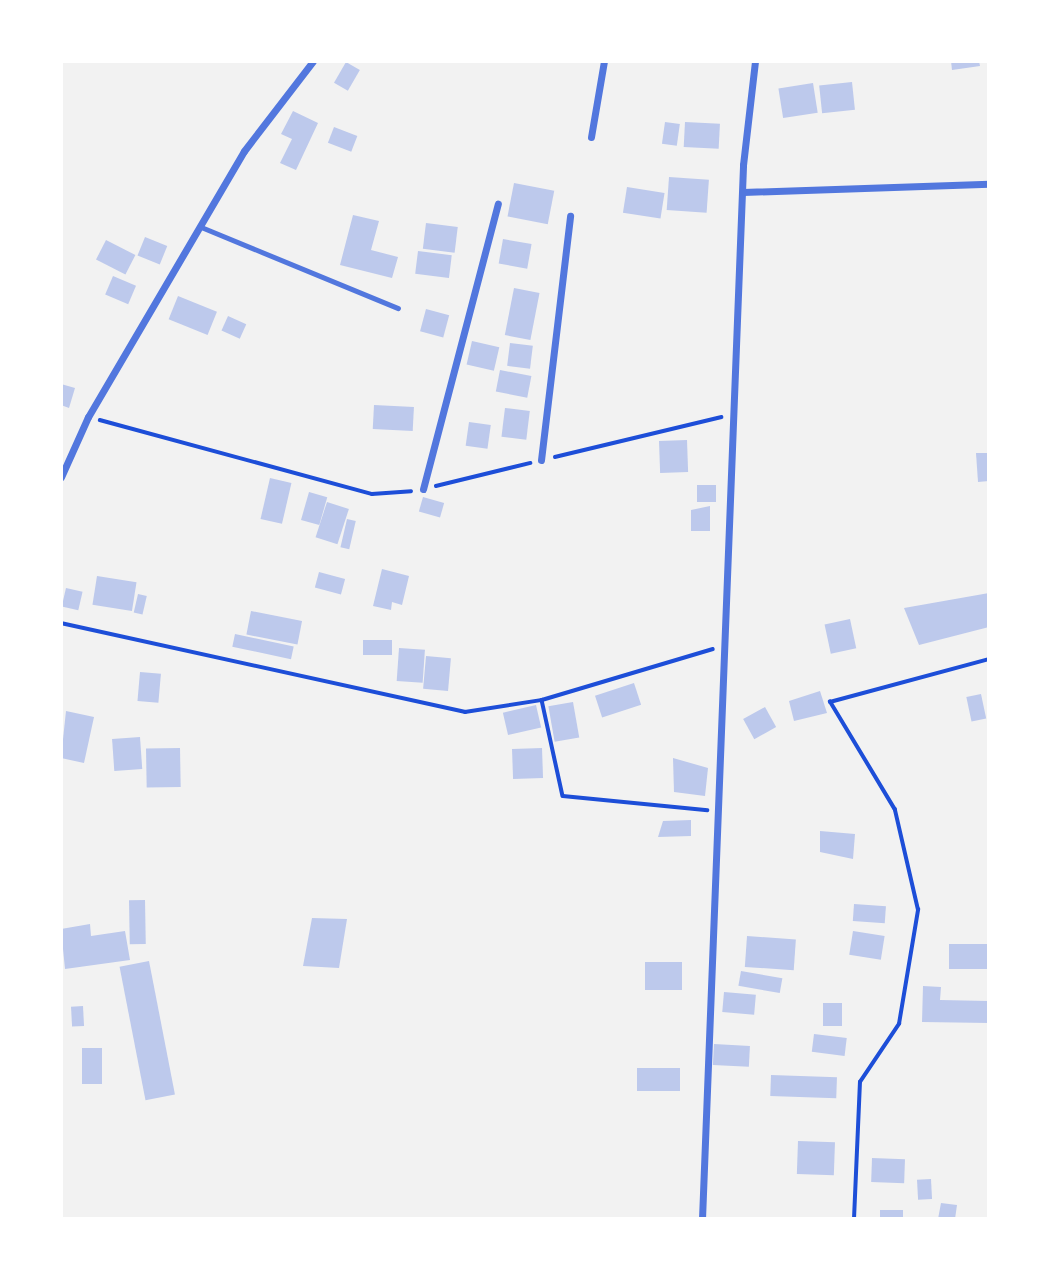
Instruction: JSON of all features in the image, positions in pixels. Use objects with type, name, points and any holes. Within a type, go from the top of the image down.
[{"type":"street","points":[[61,477],[88,417],[201,227],[275,106],[313,61]]},
{"type":"street","points":[[591,137],[604,61]]},
{"type":"street","points":[[702,1219],[728,644],[743,192],[755,61]]},
{"type":"street","points":[[743,192],[989,184]]},
{"type":"street","points":[[423,489],[498,204]]},
{"type":"street","points":[[541,460],[570,216]]},
{"type":"lane","points":[[201,227],[398,308]]},
{"type":"path","points":[[88,417],[372,494],[423,489],[734,414]]},
{"type":"path","points":[[61,623],[465,712],[542,701],[728,644]]},
{"type":"path","points":[[853,1219],[859,1082],[899,1024],[918,909],[895,810],[830,702],[989,659]]},
{"type":"path","points":[[542,701],[563,796],[721,811]]},
{"type":"building","points":[[951,61],[979,61],[980,66],[952,70]]},
{"type":"building","points":[[346,62],[360,70],[348,91],[334,83]]},
{"type":"building","points":[[852,82],[855,110],[822,113],[819,85]]},
{"type":"building","points":[[813,83],[818,113],[783,118],[778,88]]},
{"type":"building","points":[[293,111],[318,123],[296,170],[280,163],[292,139],[281,134]]},
{"type":"building","points":[[665,122],[680,124],[677,146],[662,144]]},
{"type":"building","points":[[685,122],[720,124],[719,149],[684,147]]},
{"type":"building","points":[[334,127],[357,136],[351,152],[328,143]]},
{"type":"building","points":[[669,177],[709,180],[707,213],[667,210]]},
{"type":"building","points":[[514,183],[554,191],[548,224],[508,216]]},
{"type":"building","points":[[627,187],[665,193],[660,219],[623,213]]},
{"type":"building","points":[[353,215],[379,221],[371,250],[398,257],[392,278],[340,265]]},
{"type":"building","points":[[426,223],[458,227],[455,253],[423,249]]},
{"type":"building","points":[[145,237],[167,246],[160,265],[138,256]]},
{"type":"building","points":[[503,239],[532,244],[527,269],[499,264]]},
{"type":"building","points":[[106,240],[135,255],[125,275],[96,260]]},
{"type":"building","points":[[418,251],[452,255],[449,278],[415,274]]},
{"type":"building","points":[[113,276],[136,286],[128,304],[105,294]]},
{"type":"building","points":[[514,288],[540,293],[530,340],[505,335]]},
{"type":"building","points":[[178,296],[217,312],[208,335],[169,319]]},
{"type":"building","points":[[426,309],[449,315],[443,337],[420,331]]},
{"type":"building","points":[[228,316],[246,324],[240,339],[221,331]]},
{"type":"building","points":[[472,341],[499,347],[494,371],[467,364]]},
{"type":"building","points":[[510,343],[533,346],[530,369],[507,366]]},
{"type":"building","points":[[500,370],[531,376],[527,398],[496,392]]},
{"type":"building","points":[[61,384],[75,388],[69,408],[61,405]]},
{"type":"building","points":[[374,405],[414,407],[413,431],[373,429]]},
{"type":"building","points":[[505,408],[530,411],[526,440],[501,437]]},
{"type":"building","points":[[469,422],[491,425],[487,449],[466,446]]},
{"type":"building","points":[[687,440],[688,472],[660,473],[659,441]]},
{"type":"building","points":[[976,453],[989,453],[989,481],[978,482]]},
{"type":"building","points":[[270,478],[291,483],[282,524],[261,519]]},
{"type":"building","points":[[697,485],[716,485],[716,502],[697,502]]},
{"type":"building","points":[[309,492],[327,497],[319,525],[301,520]]},
{"type":"building","points":[[423,497],[444,503],[440,517],[419,511]]},
{"type":"building","points":[[327,502],[349,509],[337,544],[316,537]]},
{"type":"building","points":[[710,506],[710,531],[691,531],[691,510]]},
{"type":"building","points":[[347,519],[356,521],[349,549],[340,547]]},
{"type":"building","points":[[382,569],[409,576],[402,605],[392,602],[391,610],[373,606]]},
{"type":"building","points":[[319,572],[345,579],[341,594],[315,587]]},
{"type":"building","points":[[97,576],[137,582],[132,611],[92,605]]},
{"type":"building","points":[[66,588],[83,592],[78,610],[62,607]]},
{"type":"building","points":[[989,593],[989,627],[919,645],[904,608]]},
{"type":"building","points":[[138,594],[147,596],[142,615],[134,613]]},
{"type":"building","points":[[251,611],[302,621],[297,644],[246,635]]},
{"type":"building","points":[[850,619],[856,648],[831,654],[825,624]]},
{"type":"building","points":[[235,634],[294,646],[291,659],[232,647]]},
{"type":"building","points":[[363,640],[392,640],[392,655],[363,655]]},
{"type":"building","points":[[399,648],[425,650],[423,683],[397,681]]},
{"type":"building","points":[[426,656],[451,658],[448,691],[423,689]]},
{"type":"building","points":[[140,672],[161,674],[158,703],[137,701]]},
{"type":"building","points":[[634,683],[641,705],[602,718],[595,696]]},
{"type":"building","points":[[820,691],[827,713],[794,721],[789,701]]},
{"type":"building","points":[[981,694],[986,718],[972,722],[966,697]]},
{"type":"building","points":[[573,702],[579,737],[555,742],[548,706]]},
{"type":"building","points":[[536,705],[541,727],[508,735],[503,713]]},
{"type":"building","points":[[765,707],[776,727],[754,739],[743,719]]},
{"type":"building","points":[[66,711],[94,717],[84,763],[61,758]]},
{"type":"building","points":[[140,737],[142,769],[114,771],[112,739]]},
{"type":"building","points":[[180,748],[181,787],[147,788],[146,749]]},
{"type":"building","points":[[542,748],[543,778],[513,779],[512,749]]},
{"type":"building","points":[[673,758],[708,768],[705,796],[674,792]]},
{"type":"building","points":[[691,820],[691,836],[658,837],[663,821]]},
{"type":"building","points":[[820,831],[855,834],[853,859],[820,852]]},
{"type":"building","points":[[129,900],[145,900],[146,944],[130,944]]},
{"type":"building","points":[[854,904],[886,906],[885,923],[853,921]]},
{"type":"building","points":[[312,918],[347,919],[339,968],[303,966]]},
{"type":"building","points":[[90,924],[91,936],[125,931],[130,960],[65,969],[61,929]]},
{"type":"building","points":[[853,931],[885,936],[881,960],[849,955]]},
{"type":"building","points":[[747,936],[796,939],[794,970],[745,967]]},
{"type":"building","points":[[949,944],[989,944],[989,969],[949,969]]},
{"type":"building","points":[[149,961],[175,1095],[146,1100],[120,967]]},
{"type":"building","points":[[645,962],[682,962],[682,990],[645,990]]},
{"type":"building","points":[[741,971],[782,978],[780,993],[738,986]]},
{"type":"building","points":[[923,986],[941,987],[940,1000],[989,1001],[989,1023],[922,1022]]},
{"type":"building","points":[[724,992],[756,995],[754,1015],[722,1012]]},
{"type":"building","points":[[823,1003],[842,1003],[842,1026],[823,1026]]},
{"type":"building","points":[[83,1006],[84,1026],[72,1027],[71,1007]]},
{"type":"building","points":[[814,1034],[847,1038],[845,1056],[812,1052]]},
{"type":"building","points":[[714,1044],[750,1046],[749,1067],[713,1065]]},
{"type":"building","points":[[82,1048],[102,1048],[102,1084],[82,1084]]},
{"type":"building","points":[[637,1068],[680,1068],[680,1091],[637,1091]]},
{"type":"building","points":[[771,1075],[837,1077],[836,1098],[770,1096]]},
{"type":"building","points":[[798,1141],[835,1142],[834,1175],[797,1174]]},
{"type":"building","points":[[872,1158],[905,1159],[904,1183],[871,1182]]},
{"type":"building","points":[[931,1179],[932,1199],[918,1200],[917,1180]]},
{"type":"building","points":[[941,1203],[957,1205],[955,1219],[938,1219]]},
{"type":"building","points":[[880,1210],[903,1210],[903,1219],[880,1219]]}]
